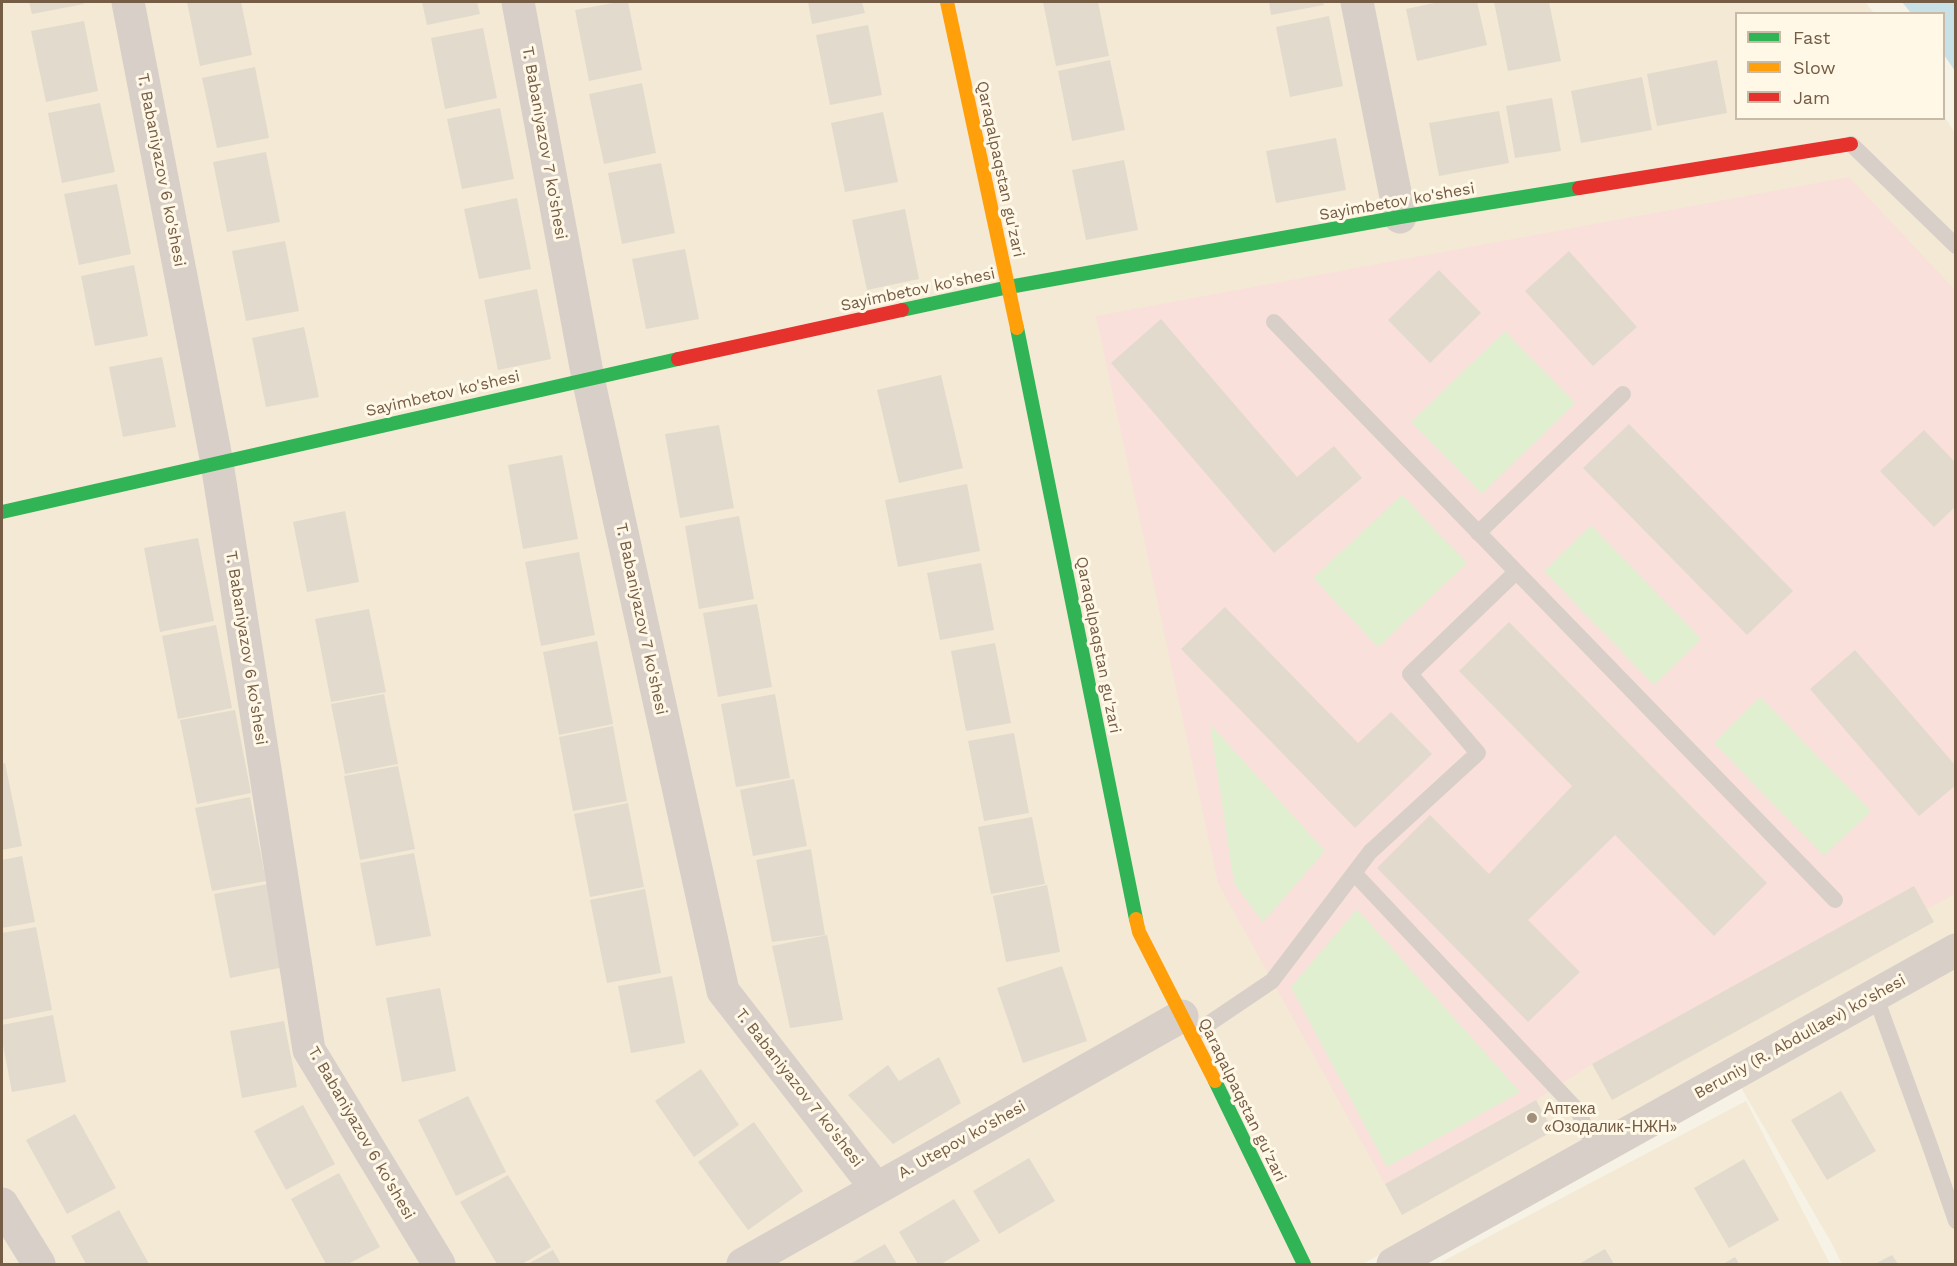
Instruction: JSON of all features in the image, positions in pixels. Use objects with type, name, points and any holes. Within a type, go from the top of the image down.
[{"type":"street","name":"T. Babaniyazov 6 ko'shesi","points":[[128,2],[217,463],[309,1050],[439,1264]]},
{"type":"street","name":"T. Babaniyazov 7 ko'shesi","points":[[518,2],[588,378],[723,991],[876,1188]]},
{"type":"street","name":"Qaraqalpaqstan gu'zari","points":[[947,2],[1009,287],[1138,932],[1304,1264]]},
{"type":"street","points":[[1357,2],[1400,217]]},
{"type":"street","name":"Sayimbetov ko'shesi","points":[[2,512],[588,378],[1009,287],[1400,217],[1851,144]]},
{"type":"street","name":"Beruniy (R. Abdullaev) ko'shesi","points":[[1393,1264],[1956,951]]},
{"type":"street","name":"A. Utepov ko'shesi","points":[[743,1264],[876,1188],[1187,1026]]},
{"type":"street","points":[[2,1204],[39,1264]]},
{"type":"lane","points":[[1851,144],[1956,246]]},
{"type":"lane","points":[[1274,322],[1835,900]]},
{"type":"lane","points":[[1478,533],[1623,394]]},
{"type":"lane","points":[[1187,1026],[1272,981],[1370,852],[1478,753],[1410,675],[1516,572]]},
{"type":"lane","points":[[1354,873],[1578,1111],[1596,1150]]},
{"type":"lane","points":[[1875,995],[1956,1221]]},
{"type":"shaded area","points":[[2,2],[1865,2],[1873,12],[1735,12],[1735,120],[1945,120],[1945,118],[1955,133],[1955,1264],[1842,1264],[1725,1060],[1363,1264],[2,1264]]},
{"type":"shaded area","points":[[1849,177],[1955,290],[1955,894],[1927,909],[1914,887],[1592,1064],[1536,1100],[1385,1184],[1218,883],[1096,316]]},
{"type":"shaded area","points":[[1746,1101],[1830,1264],[1438,1264],[1503,1229]]},
{"type":"green space","points":[[1505,331],[1575,403],[1482,494],[1411,422]]},
{"type":"green space","points":[[1402,495],[1467,563],[1378,647],[1313,578]]},
{"type":"green space","points":[[1591,525],[1701,639],[1654,685],[1544,571]]},
{"type":"green space","points":[[1760,697],[1871,811],[1824,856],[1714,743]]},
{"type":"green space","points":[[1210,724],[1325,851],[1263,922],[1234,883]]},
{"type":"green space","points":[[1357,909],[1520,1092],[1387,1167],[1291,987]]},
{"type":"water","points":[[1902,2],[1955,2],[1955,71],[1945,56],[1945,12],[1910,12]]},
{"type":"building","points":[[29,2],[83,2],[84,4],[32,14]]},
{"type":"building","points":[[187,2],[241,2],[252,55],[200,66]]},
{"type":"building","points":[[422,2],[477,2],[480,14],[427,25]]},
{"type":"building","points":[[628,2],[642,70],[589,81],[575,10]]},
{"type":"building","points":[[808,2],[862,2],[865,13],[812,24]]},
{"type":"building","points":[[1043,2],[1098,2],[1109,56],[1056,66]]},
{"type":"building","points":[[1269,2],[1323,2],[1324,5],[1271,15]]},
{"type":"building","points":[[1439,2],[1477,2],[1487,45],[1417,61],[1406,9]]},
{"type":"building","points":[[1494,2],[1549,2],[1561,61],[1508,71]]},
{"type":"building","points":[[1329,16],[1343,86],[1290,97],[1276,27]]},
{"type":"building","points":[[84,21],[98,91],[46,102],[31,31]]},
{"type":"building","points":[[868,25],[882,95],[830,105],[816,35]]},
{"type":"building","points":[[483,28],[497,98],[445,109],[431,38]]},
{"type":"building","points":[[1110,60],[1125,130],[1072,141],[1058,71]]},
{"type":"building","points":[[1717,60],[1727,113],[1657,126],[1647,74]]},
{"type":"building","points":[[255,67],[269,138],[217,148],[202,78]]},
{"type":"building","points":[[1642,77],[1652,130],[1581,143],[1571,91]]},
{"type":"building","points":[[642,83],[656,153],[604,164],[589,94]]},
{"type":"building","points":[[1552,98],[1561,151],[1515,158],[1506,106]]},
{"type":"building","points":[[100,103],[115,172],[62,183],[48,113]]},
{"type":"building","points":[[500,108],[514,179],[462,189],[447,119]]},
{"type":"building","points":[[1499,111],[1509,163],[1439,176],[1429,123]]},
{"type":"building","points":[[883,112],[898,182],[845,192],[831,123]]},
{"type":"building","points":[[1336,138],[1346,190],[1276,203],[1266,151]]},
{"type":"building","points":[[266,152],[280,222],[227,232],[213,162]]},
{"type":"building","points":[[1124,160],[1138,230],[1086,240],[1072,170]]},
{"type":"building","points":[[661,163],[675,233],[622,244],[608,173]]},
{"type":"building","points":[[117,184],[131,254],[79,265],[64,194]]},
{"type":"building","points":[[517,198],[531,269],[479,279],[464,209]]},
{"type":"building","points":[[905,209],[919,279],[867,290],[852,220]]},
{"type":"building","points":[[285,241],[299,311],[246,321],[232,251]]},
{"type":"building","points":[[685,249],[699,319],[646,329],[632,259]]},
{"type":"building","points":[[1569,251],[1637,327],[1593,366],[1525,291]]},
{"type":"building","points":[[134,265],[148,336],[95,346],[81,276]]},
{"type":"building","points":[[1439,270],[1481,313],[1430,363],[1388,320]]},
{"type":"building","points":[[537,289],[551,359],[498,370],[484,300]]},
{"type":"building","points":[[1161,319],[1297,477],[1334,446],[1362,478],[1274,553],[1111,363]]},
{"type":"building","points":[[304,327],[319,397],[266,407],[252,338]]},
{"type":"building","points":[[162,357],[176,427],[123,437],[109,367]]},
{"type":"building","points":[[941,375],[963,468],[899,483],[877,390]]},
{"type":"building","points":[[1629,424],[1793,591],[1747,635],[1583,468]]},
{"type":"building","points":[[719,425],[734,508],[680,518],[665,434]]},
{"type":"building","points":[[1924,430],[1956,463],[1956,506],[1934,527],[1880,471]]},
{"type":"building","points":[[562,455],[578,539],[523,549],[508,465]]},
{"type":"building","points":[[967,484],[980,551],[898,567],[885,500]]},
{"type":"building","points":[[345,511],[359,582],[307,592],[293,522]]},
{"type":"building","points":[[739,516],[754,599],[699,609],[685,526]]},
{"type":"building","points":[[198,538],[214,621],[160,632],[144,548]]},
{"type":"building","points":[[579,552],[595,635],[541,646],[525,562]]},
{"type":"building","points":[[981,563],[994,630],[940,640],[927,573]]},
{"type":"building","points":[[757,604],[772,687],[718,697],[703,613]]},
{"type":"building","points":[[1225,607],[1358,743],[1391,712],[1432,754],[1355,828],[1181,649]]},
{"type":"building","points":[[369,609],[386,692],[331,702],[315,619]]},
{"type":"building","points":[[1509,622],[1767,883],[1714,936],[1615,835],[1528,920],[1580,972],[1528,1022],[1377,868],[1430,815],[1489,874],[1572,786],[1459,671]]},
{"type":"building","points":[[216,625],[232,708],[178,719],[162,636]]},
{"type":"building","points":[[597,641],[613,724],[559,735],[543,652]]},
{"type":"building","points":[[995,643],[1011,723],[966,731],[951,651]]},
{"type":"building","points":[[1855,650],[1956,766],[1956,785],[1919,816],[1810,689]]},
{"type":"building","points":[[384,694],[398,764],[345,774],[331,704]]},
{"type":"building","points":[[775,694],[790,778],[736,787],[721,704]]},
{"type":"building","points":[[235,710],[251,793],[197,804],[180,720]]},
{"type":"building","points":[[613,726],[627,801],[573,811],[559,737]]},
{"type":"building","points":[[1014,733],[1029,813],[984,821],[968,741]]},
{"type":"building","points":[[5,763],[22,846],[2,850],[2,764]]},
{"type":"building","points":[[398,766],[415,849],[360,860],[344,776]]},
{"type":"building","points":[[794,779],[807,846],[753,856],[740,790]]},
{"type":"building","points":[[250,797],[266,881],[212,891],[195,808]]},
{"type":"building","points":[[628,803],[644,887],[590,897],[574,814]]},
{"type":"building","points":[[1032,817],[1045,884],[991,894],[978,827]]},
{"type":"building","points":[[811,849],[825,935],[772,942],[756,860]]},
{"type":"building","points":[[414,853],[431,936],[376,946],[360,863]]},
{"type":"building","points":[[22,856],[35,922],[2,928],[2,860]]},
{"type":"building","points":[[268,884],[284,967],[230,978],[214,894]]},
{"type":"building","points":[[1047,885],[1060,952],[1006,962],[993,896]]},
{"type":"building","points":[[1914,886],[1934,922],[1612,1100],[1592,1064]]},
{"type":"building","points":[[645,889],[661,973],[607,983],[590,900]]},
{"type":"building","points":[[36,927],[52,1010],[2,1020],[2,933]]},
{"type":"building","points":[[827,935],[843,1020],[790,1028],[772,946]]},
{"type":"building","points":[[1062,966],[1087,1041],[1023,1063],[997,988]]},
{"type":"building","points":[[672,976],[685,1043],[631,1053],[618,986]]},
{"type":"building","points":[[440,988],[456,1071],[402,1082],[386,998]]},
{"type":"building","points":[[53,1015],[66,1082],[12,1092],[2,1040],[2,1025]]},
{"type":"building","points":[[284,1021],[297,1087],[242,1098],[230,1031]]},
{"type":"building","points":[[939,1057],[961,1103],[893,1144],[848,1095],[888,1065],[899,1081]]},
{"type":"building","points":[[701,1069],[739,1125],[694,1157],[655,1101]]},
{"type":"building","points":[[1841,1091],[1876,1151],[1827,1180],[1791,1120]]},
{"type":"building","points":[[468,1096],[506,1172],[456,1196],[418,1120]]},
{"type":"building","points":[[1536,1100],[1553,1131],[1402,1215],[1385,1184]]},
{"type":"building","points":[[303,1105],[335,1164],[286,1190],[254,1131]]},
{"type":"building","points":[[75,1114],[116,1188],[67,1214],[26,1140]]},
{"type":"building","points":[[754,1122],[803,1191],[748,1230],[698,1162]]},
{"type":"building","points":[[1029,1158],[1055,1201],[999,1234],[973,1191]]},
{"type":"building","points":[[1744,1159],[1779,1220],[1729,1248],[1694,1188]]},
{"type":"building","points":[[339,1173],[380,1247],[348,1264],[326,1264],[291,1199]]},
{"type":"building","points":[[508,1175],[551,1247],[522,1264],[497,1264],[460,1202]]},
{"type":"building","points":[[954,1199],[980,1241],[941,1264],[918,1264],[899,1232]]},
{"type":"building","points":[[119,1210],[149,1264],[86,1264],[71,1236]]},
{"type":"building","points":[[885,1244],[897,1264],[850,1264]]},
{"type":"building","points":[[1605,1249],[1614,1264],[1579,1264]]},
{"type":"building","points":[[553,1250],[561,1264],[528,1264]]},
{"type":"building","points":[[1892,1255],[1898,1264],[1875,1264]]},
{"type":"building","points":[[1735,1257],[1739,1264],[1723,1264]]},
{"type":"traffic: fast","points":[[902,310],[1009,287],[1400,217],[1579,188]]},
{"type":"traffic: fast","points":[[1017,328],[1136,919]]},
{"type":"traffic: fast","points":[[2,512],[678,359]]},
{"type":"traffic: fast","points":[[1215,1081],[1304,1264]]},
{"type":"traffic: slow","points":[[947,2],[1017,328]]},
{"type":"traffic: slow","points":[[1136,919],[1139,932],[1215,1081]]},
{"type":"traffic: jam","points":[[1579,188],[1851,144]]},
{"type":"traffic: jam","points":[[678,359],[902,310]]},
{"type":"place","name":"Аптека «Озодалик-НЖН»","points":[[1532,1118]]}]
